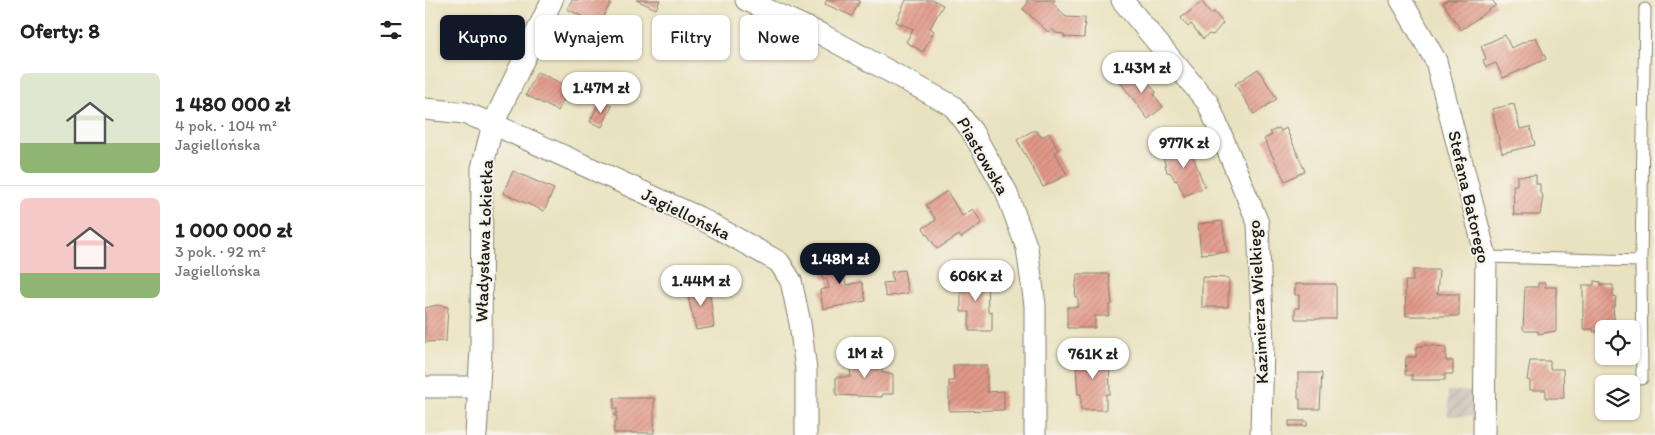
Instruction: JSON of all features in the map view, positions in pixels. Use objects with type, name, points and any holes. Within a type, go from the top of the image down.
[{"type":"street","name":"Władysława Łokietka","points":[[476,435],[479,387],[482,168],[493,124],[552,0]]},
{"type":"street","name":"Piastowska","points":[[746,0],[821,34],[953,106],[975,136],[1006,191],[1027,248],[1035,305],[1035,435]]},
{"type":"street","name":"Kazimierza Wielkiego","points":[[1122,0],[1208,103],[1258,222],[1263,345],[1261,435]]},
{"type":"street","name":"Stefana Batorego","points":[[1401,0],[1436,61],[1487,257],[1484,435]]},
{"type":"street","name":"Jagiellońska","points":[[425,109],[465,113],[493,124],[698,217],[779,262],[791,281],[800,323],[806,370],[806,435]]},
{"type":"street","points":[[425,387],[479,387]]},
{"type":"lane","points":[[1642,378],[1641,261],[1645,8]]},
{"type":"lane","points":[[1487,257],[1641,261]]},
{"type":"shaded area","points":[[1448,391],[1475,391],[1475,416],[1448,416]]},
{"type":"building","points":[[572,0],[606,0],[611,2],[604,15],[579,15],[567,9]]},
{"type":"building","points":[[636,0],[660,0],[656,9]]},
{"type":"building","points":[[827,0],[860,1],[852,16],[825,4]]},
{"type":"building","points":[[906,0],[933,0],[943,5],[930,28],[934,31],[923,52],[906,42],[913,29],[896,22]]},
{"type":"building","points":[[1027,0],[1055,0],[1053,3],[1066,17],[1085,18],[1084,38],[1064,37],[1064,34],[1056,33],[1052,29],[1048,32],[1023,9],[1027,4]]},
{"type":"building","points":[[1448,0],[1492,0],[1496,5],[1461,30],[1443,3]]},
{"type":"building","points":[[1202,2],[1211,14],[1214,12],[1223,23],[1213,35],[1209,34],[1203,39],[1191,24],[1188,27],[1181,18]]},
{"type":"building","points":[[1505,35],[1511,48],[1536,37],[1546,59],[1503,78],[1496,63],[1486,67],[1483,60],[1486,59],[1481,46]]},
{"type":"building","points":[[1137,69],[1156,92],[1154,95],[1163,107],[1148,119],[1120,82]]},
{"type":"building","points":[[1258,69],[1277,99],[1254,114],[1235,84]]},
{"type":"building","points":[[537,72],[570,87],[558,111],[526,95]]},
{"type":"building","points":[[600,100],[612,106],[602,127],[590,122]]},
{"type":"building","points":[[1514,104],[1520,129],[1530,127],[1535,145],[1502,153],[1492,109]]},
{"type":"building","points":[[1279,128],[1281,131],[1286,128],[1305,171],[1285,181],[1264,139],[1272,135],[1270,132]]},
{"type":"building","points":[[1032,131],[1037,131],[1039,135],[1044,136],[1049,133],[1058,150],[1055,152],[1067,175],[1043,187],[1017,140]]},
{"type":"building","points":[[1187,142],[1205,187],[1184,196],[1177,180],[1175,181],[1171,173],[1167,172],[1162,153]]},
{"type":"building","points":[[513,171],[554,189],[544,211],[503,193]]},
{"type":"building","points":[[1536,175],[1536,184],[1540,184],[1540,193],[1543,196],[1540,215],[1514,215],[1513,185],[1517,185],[1517,176]]},
{"type":"building","points":[[947,191],[962,216],[973,209],[982,223],[961,238],[959,235],[937,249],[923,228],[936,220],[926,205]]},
{"type":"building","points":[[1222,221],[1227,252],[1201,254],[1198,224]]},
{"type":"building","points":[[851,257],[854,274],[844,276],[846,285],[862,282],[866,301],[823,309],[820,290],[829,288],[827,279],[823,280],[820,263]]},
{"type":"building","points":[[904,270],[908,293],[886,297],[883,283],[893,282],[891,272]]},
{"type":"building","points":[[1413,270],[1439,270],[1437,294],[1459,294],[1459,316],[1406,316],[1405,281],[1413,281]]},
{"type":"building","points":[[961,272],[976,272],[976,277],[987,277],[988,312],[992,311],[992,331],[969,331],[969,312],[961,312]]},
{"type":"building","points":[[1077,274],[1109,274],[1112,305],[1109,305],[1109,316],[1095,316],[1095,328],[1067,328],[1067,307],[1078,307],[1078,297],[1075,297]]},
{"type":"building","points":[[1202,277],[1229,278],[1228,307],[1202,307]]},
{"type":"building","points":[[1594,281],[1601,282],[1601,285],[1613,285],[1613,297],[1616,296],[1615,307],[1613,307],[1614,320],[1595,320],[1595,332],[1593,332],[1594,329],[1583,329],[1583,285],[1594,285]]},
{"type":"building","points":[[1538,283],[1545,283],[1545,287],[1556,287],[1556,331],[1538,334],[1538,331],[1525,331],[1523,329],[1525,287],[1538,287]]},
{"type":"building","points":[[1295,284],[1336,284],[1336,319],[1295,319],[1295,308],[1299,308],[1299,295],[1295,295]]},
{"type":"building","points":[[709,285],[714,327],[696,330],[686,289]]},
{"type":"building","points":[[437,305],[448,307],[446,341],[425,342],[425,308]]},
{"type":"building","points":[[1425,345],[1446,347],[1446,361],[1453,361],[1453,374],[1445,374],[1445,380],[1412,380],[1412,375],[1405,375],[1406,357],[1416,357],[1416,347]]},
{"type":"building","points":[[1090,352],[1109,354],[1110,394],[1106,394],[1106,410],[1081,410],[1081,394],[1078,394],[1076,367],[1078,367],[1078,354]]},
{"type":"building","points":[[849,356],[882,356],[882,373],[893,374],[893,394],[882,394],[882,397],[836,395],[836,377],[851,377]]},
{"type":"building","points":[[1530,361],[1550,361],[1550,369],[1563,369],[1564,398],[1546,398],[1546,390],[1530,390],[1530,381],[1527,380]]},
{"type":"building","points":[[953,365],[987,365],[987,392],[1004,391],[1004,410],[949,411],[949,381],[954,381]]},
{"type":"building","points":[[1298,373],[1322,373],[1320,409],[1300,409]]},
{"type":"building","points":[[614,398],[654,398],[654,433],[614,433],[614,422],[617,422],[617,416],[614,416],[614,414],[617,414],[617,409],[614,409]]},
{"type":"building","points":[[1289,421],[1307,421],[1307,426],[1289,426]]}]
